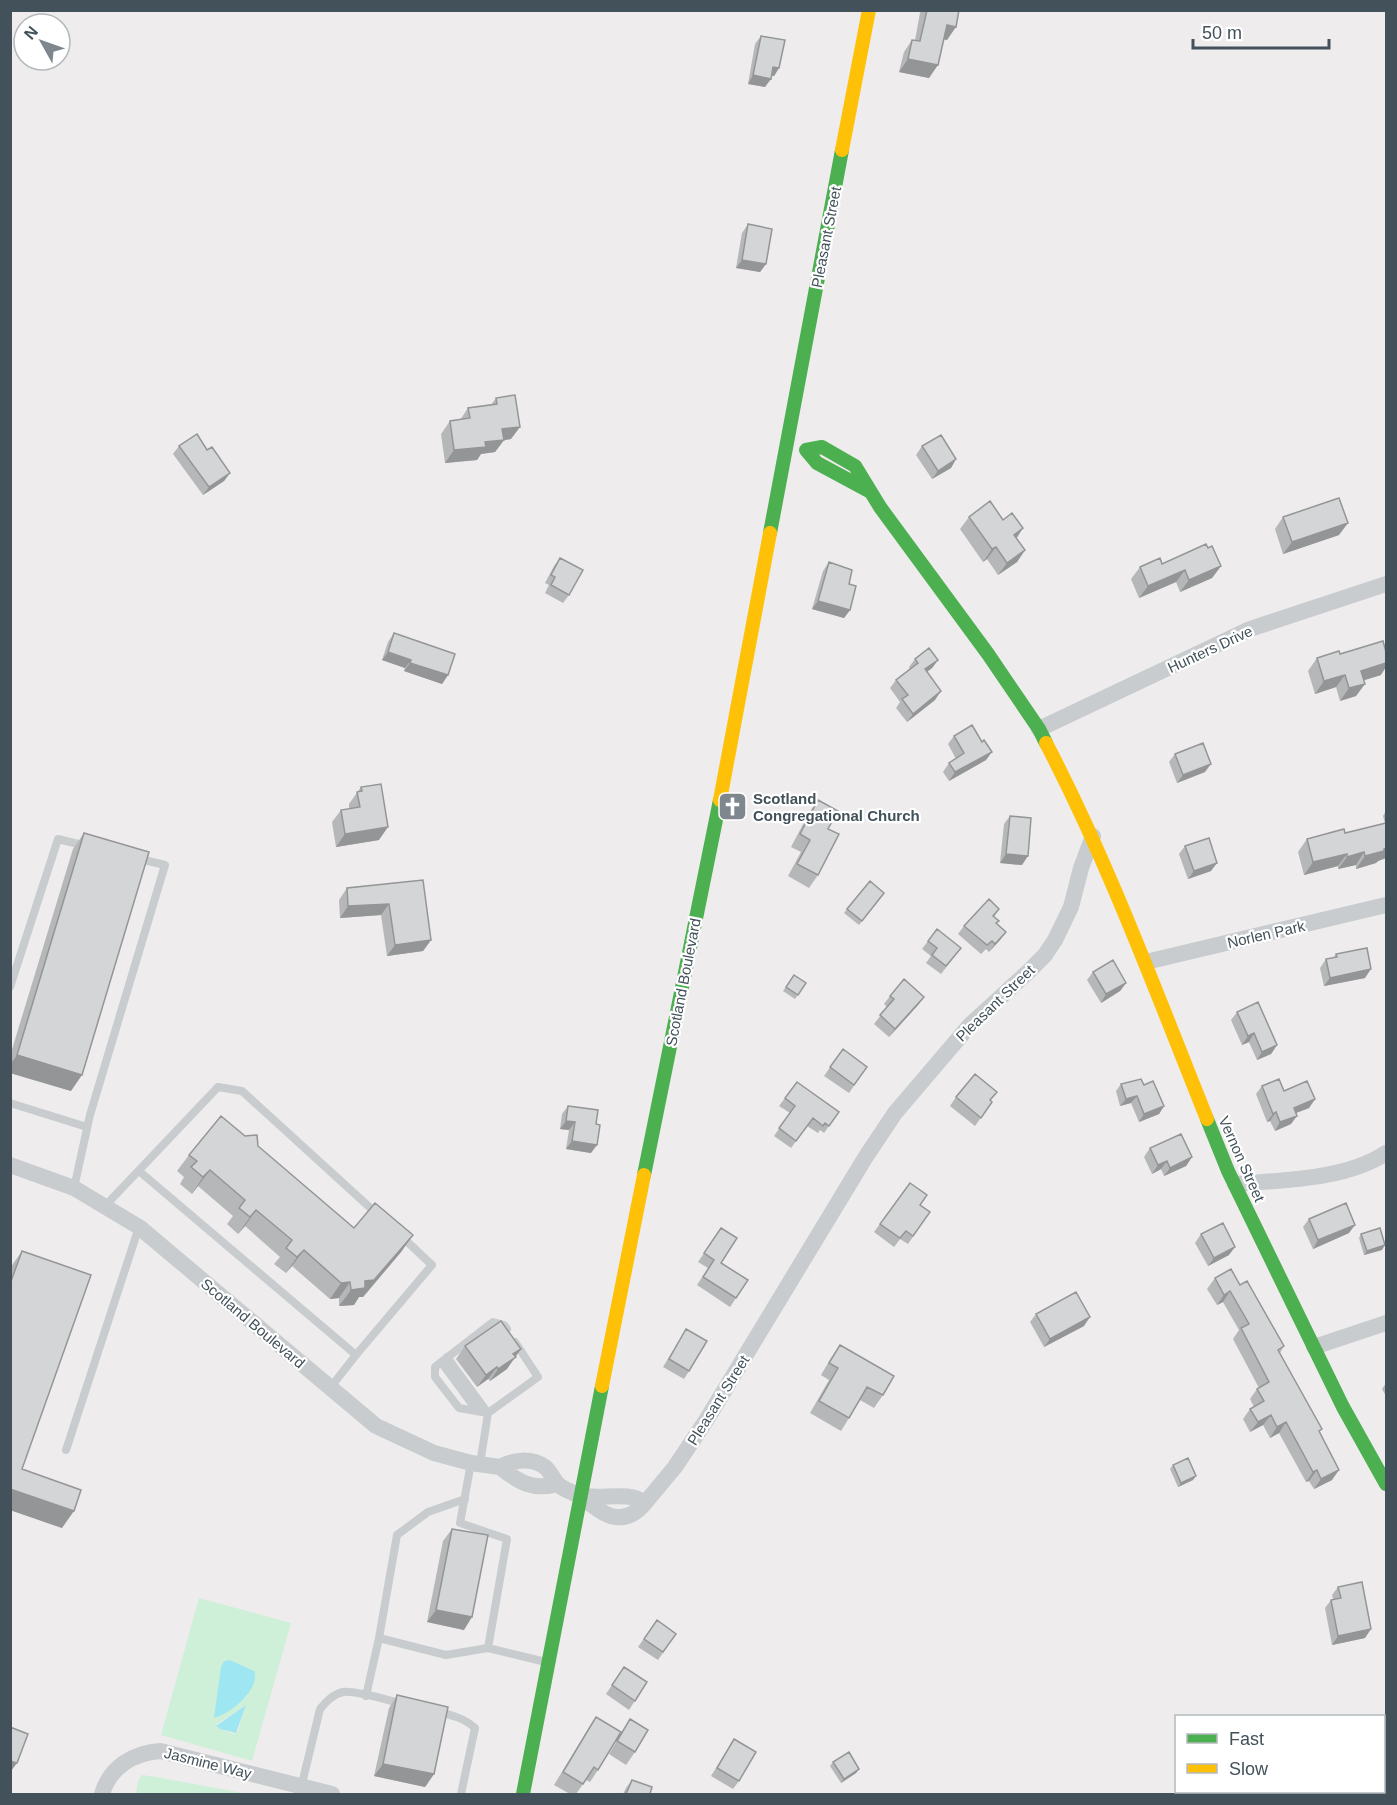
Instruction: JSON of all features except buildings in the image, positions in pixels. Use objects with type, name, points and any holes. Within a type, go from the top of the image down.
[{"type":"main road","name":"Pleasant Street","points":[[786,442],[869,10]]},
{"type":"main road","points":[[786,442],[806,450],[822,447],[855,466],[868,491],[1006,679],[1039,729],[1094,836]]},
{"type":"main road","name":"Scotland Boulevard","points":[[580,1495],[718,809],[786,442]]},
{"type":"main road","name":"Vernon Street","points":[[1094,836],[1207,1120],[1235,1184],[1355,1431],[1386,1484]]},
{"type":"main road","points":[[523,1794],[580,1495]]},
{"type":"street","name":"Hunters Drive","points":[[1039,729],[1250,629],[1386,584]]},
{"type":"street","name":"Pleasant Street","points":[[580,1495],[604,1515],[613,1518],[628,1516],[639,1510],[675,1467],[707,1419],[865,1158],[895,1113],[927,1072],[970,1025],[1029,971],[1055,940],[1071,907],[1082,867],[1094,836]]},
{"type":"street","name":"Norlen Park","points":[[1146,962],[1386,905]]},
{"type":"street","points":[[1235,1184],[1346,1171],[1386,1153]]},
{"type":"street","name":"Scotland Boulevard","points":[[10,1165],[74,1188],[139,1227],[376,1426],[434,1453],[476,1464],[500,1467],[520,1482],[532,1487],[557,1484]]},
{"type":"street","points":[[1314,1347],[1386,1323]]},
{"type":"street","name":"Scotland Boulevard","points":[[500,1467],[514,1461],[526,1460],[537,1463],[546,1468],[557,1484],[580,1495]]},
{"type":"street","name":"Jasmine Way","points":[[102,1794],[111,1775],[122,1764],[147,1752],[160,1751],[301,1791],[332,1794]]},
{"type":"lane","points":[[10,987],[58,840],[90,847]]},
{"type":"lane","points":[[74,1188],[87,1127],[165,865],[122,855]]},
{"type":"lane","points":[[105,1206],[218,1087],[242,1091],[380,1217]]},
{"type":"lane","points":[[10,1103],[87,1127]]},
{"type":"lane","points":[[139,1171],[356,1355]]},
{"type":"lane","points":[[330,1388],[432,1265],[389,1225]]},
{"type":"lane","points":[[66,1450],[139,1227]]},
{"type":"lane","points":[[488,1413],[459,1408],[435,1377],[435,1367],[493,1322],[504,1324],[538,1377],[488,1413],[460,1523],[507,1539],[488,1648]]},
{"type":"lane","points":[[444,1360],[477,1411]]},
{"type":"lane","points":[[444,1360],[488,1413]]},
{"type":"lane","points":[[366,1696],[397,1535],[428,1512],[465,1499]]},
{"type":"lane","points":[[379,1638],[446,1655],[488,1648],[549,1662]]},
{"type":"lane","points":[[301,1791],[320,1709],[329,1698],[342,1692],[412,1706]]},
{"type":"lane","points":[[423,1709],[457,1717],[467,1721],[475,1728],[461,1794]]},
{"type":"green space","points":[[199,1598],[291,1623],[252,1761],[161,1735]],"holes":[[[230,1660],[254,1671],[246,1698]],[[246,1705],[238,1731],[234,1734],[218,1728],[217,1724]]]},
{"type":"green space","points":[[142,1775],[248,1794],[136,1794],[138,1781]]},
{"type":"water","points":[[230,1660],[254,1671],[255,1678],[249,1693],[243,1700],[228,1712],[214,1718],[221,1667],[224,1661]]},
{"type":"water","points":[[246,1705],[236,1733],[216,1726]]},
{"type":"traffic: fast","points":[[770,533],[842,150]]},
{"type":"traffic: fast","points":[[869,491],[817,463],[806,450],[822,447],[855,466],[880,507],[988,654],[1046,743]]},
{"type":"traffic: fast","points":[[644,1175],[720,800]]},
{"type":"traffic: fast","points":[[1207,1119],[1228,1171],[1343,1407],[1386,1484]]},
{"type":"traffic: fast","points":[[523,1794],[602,1386]]},
{"type":"traffic: slow","points":[[842,150],[869,10]]},
{"type":"traffic: slow","points":[[720,800],[770,533]]},
{"type":"traffic: slow","points":[[1046,743],[1091,835],[1207,1119]]},
{"type":"traffic: slow","points":[[602,1386],[644,1175]]},
{"type":"place","name":"Scotland Congregational Church","points":[[732,807]]}]
